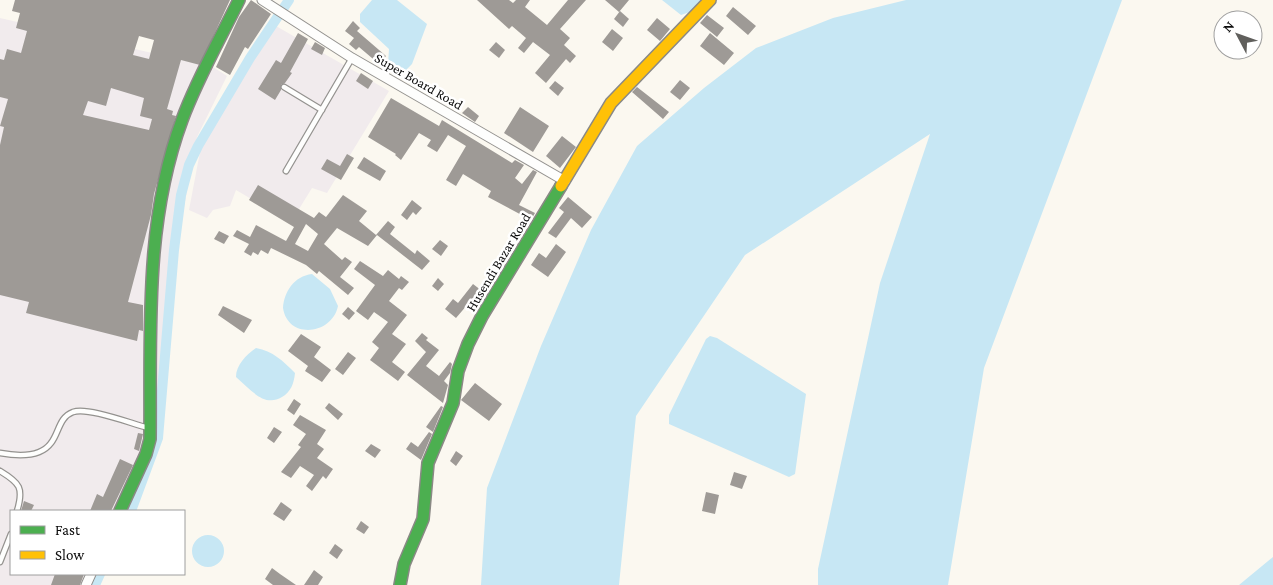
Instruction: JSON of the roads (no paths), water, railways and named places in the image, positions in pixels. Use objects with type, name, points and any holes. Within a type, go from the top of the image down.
[{"type":"street","points":[[120,510],[146,454],[149,428],[151,265],[161,196],[182,120],[239,0]]},
{"type":"street","name":"Super Board Road","points":[[263,0],[352,58],[565,181]]},
{"type":"street","name":"Husendi Bazar Road","points":[[400,585],[404,564],[423,519],[428,463],[454,403],[458,371],[468,344],[482,316],[611,103],[710,0]]},
{"type":"lane","points":[[286,171],[352,58]]},
{"type":"lane","points":[[284,87],[322,110]]},
{"type":"lane","points":[[0,453],[14,456],[34,454],[45,448],[52,442],[62,421],[75,412],[88,412],[149,428]]},
{"type":"lane","points":[[0,471],[16,480],[22,494],[18,510]]},
{"type":"lane","points":[[0,562],[10,537]]},
{"type":"water","points":[[372,0],[397,0],[427,24],[412,64],[403,73],[391,69],[388,64],[389,49],[360,22],[360,14]]},
{"type":"water","points":[[662,0],[703,0],[690,12],[681,15]]},
{"type":"water","points":[[906,0],[1122,0],[984,368],[948,585],[818,585],[818,569],[880,283],[930,134],[745,255],[636,416],[619,585],[481,585],[487,488],[541,346],[591,230],[637,146],[704,88],[756,48],[833,18]]},
{"type":"water","points":[[312,274],[330,289],[338,306],[334,316],[328,323],[310,330],[301,329],[293,325],[287,318],[283,308],[285,296],[295,281]]},
{"type":"water","points":[[710,336],[717,338],[806,394],[795,474],[789,477],[669,424],[669,415],[706,339]]},
{"type":"water","points":[[256,348],[273,354],[295,373],[292,387],[282,397],[275,400],[263,399],[252,392],[236,377],[242,361]]},
{"type":"water","points":[[208,535],[214,536],[219,540],[223,545],[223,557],[219,562],[214,566],[208,567],[202,566],[197,562],[193,557],[192,551],[193,545],[197,540],[202,536]]},
{"type":"water","points":[[1273,557],[1273,585],[1239,585]]},
{"type":"waterway","points":[[131,510],[158,438],[174,250],[181,195],[189,165],[198,146],[250,58],[289,0]]},
{"type":"waterway","points":[[95,585],[100,575]]}]
